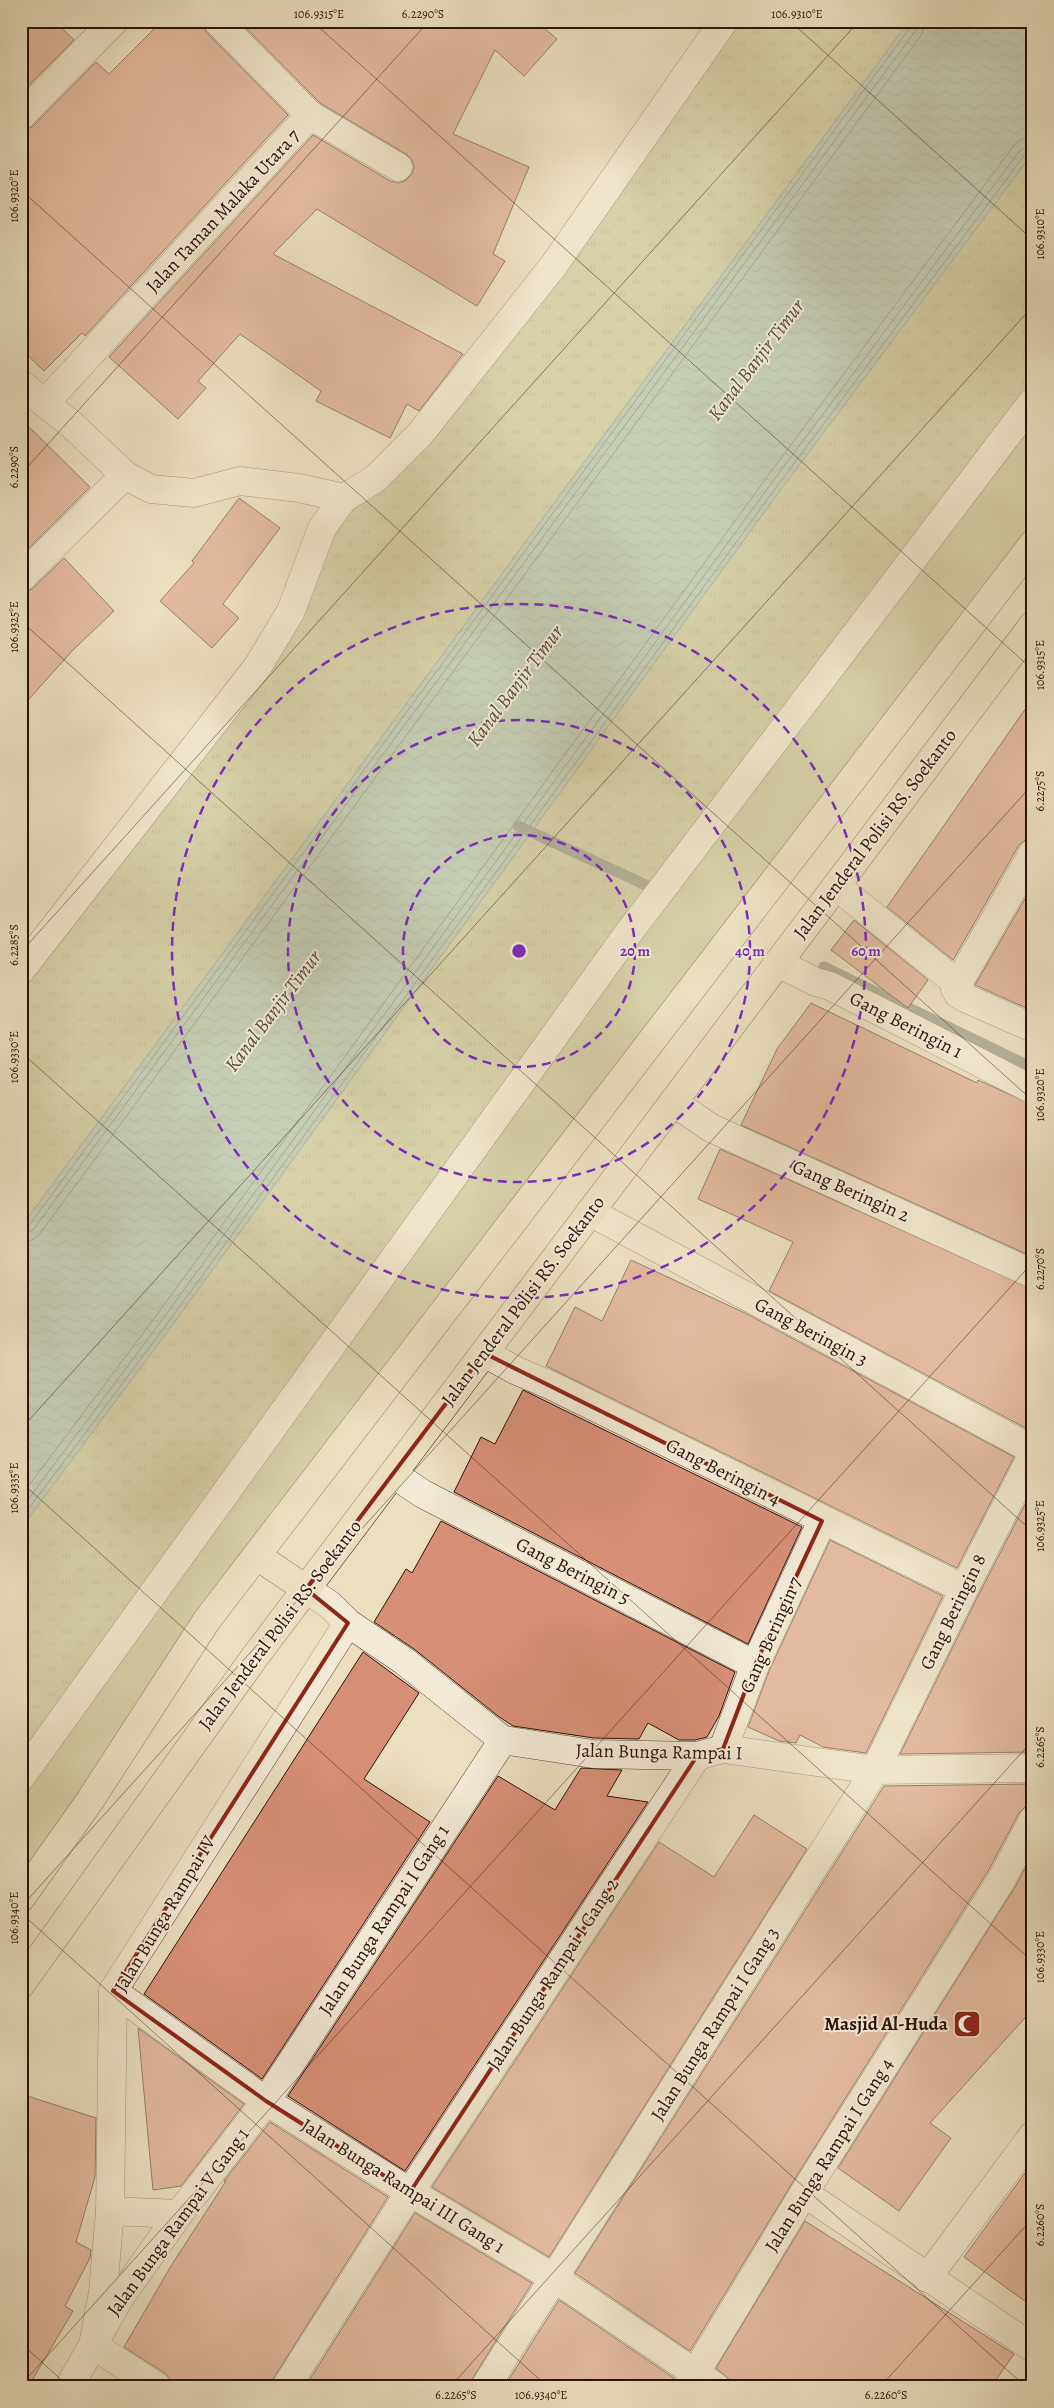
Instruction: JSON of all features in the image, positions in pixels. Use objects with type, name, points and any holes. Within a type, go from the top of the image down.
[{"type":"main road","points":[[21,1898],[89,1802],[207,1620],[1033,544]]},
{"type":"main road","name":"Jalan Jenderal Polisi RS. Soekanto","points":[[21,1984],[254,1658],[1033,625]]},
{"type":"main road","points":[[257,1556],[306,1589]]},
{"type":"street","points":[[24,109],[114,21]]},
{"type":"street","name":"Jalan Taman Malaka Utara 7","points":[[45,403],[310,116],[217,21]]},
{"type":"street","points":[[21,970],[258,666],[291,611],[322,528],[344,498],[375,479],[407,447],[481,357],[554,265],[724,21]]},
{"type":"street","points":[[310,116],[398,167]]},
{"type":"street","points":[[21,384],[125,474],[151,490],[194,493],[240,481],[299,488],[344,498]]},
{"type":"street","points":[[21,1777],[627,936],[1033,401]]},
{"type":"street","points":[[21,578],[125,474]]},
{"type":"street","points":[[1033,853],[956,989],[958,994],[1033,1028]]},
{"type":"street","points":[[836,886],[958,984]]},
{"type":"street","name":"Gang Beringin 1","points":[[778,963],[816,982],[830,986],[1033,1090]]},
{"type":"street","name":"Gang Beringin 2","points":[[673,1102],[711,1128],[1033,1274]]},
{"type":"street","name":"Gang Beringin 3","points":[[590,1212],[1033,1452]]},
{"type":"street","name":"Gang Beringin 4","points":[[484,1353],[822,1521],[964,1589]]},
{"type":"street","name":"Gang Beringin 8","points":[[875,1770],[1033,1452]]},
{"type":"street","name":"Gang Beringin 5","points":[[393,1474],[423,1494],[755,1665]]},
{"type":"street","name":"Gang Beringin 7","points":[[710,1753],[755,1665],[822,1521]]},
{"type":"street","points":[[306,1589],[330,1605],[348,1623],[404,1661],[502,1740]]},
{"type":"street","name":"Jalan Bunga Rampai IV","points":[[69,2387],[93,2345],[111,2296],[110,2211],[113,1991],[348,1623]]},
{"type":"street","name":"Jalan Bunga Rampai I","points":[[502,1740],[592,1754],[710,1753],[875,1770],[1033,1768]]},
{"type":"street","name":"Jalan Bunga Rampai I Gang 1","points":[[266,2101],[502,1740]]},
{"type":"street","name":"Jalan Bunga Rampai I Gang 2","points":[[286,2387],[410,2192],[710,1753]]},
{"type":"street","name":"Jalan Bunga Rampai I Gang 3","points":[[485,2387],[875,1770]]},
{"type":"street","name":"Jalan Bunga Rampai I Gang 4","points":[[700,2383],[804,2193],[1002,1879],[1033,1820]]},
{"type":"street","name":"Jalan Bunga Rampai III Gang 1","points":[[113,1991],[266,2101],[410,2192],[554,2278],[700,2383]]},
{"type":"street","name":"Jalan Bunga Rampai V Gang 1","points":[[111,2296],[179,2214],[266,2101]]},
{"type":"street","points":[[927,2278],[1033,2135]]},
{"type":"street","points":[[804,2193],[1033,2348]]},
{"type":"street","points":[[110,2211],[179,2214]]},
{"type":"street","points":[[93,2345],[157,2387]]},
{"type":"highlighted area","points":[[484,1353],[822,1521],[755,1665],[723,1749],[697,1756],[410,2192],[266,2101],[113,1991],[348,1623],[306,1589]]},
{"type":"green space","points":[[725,21],[1033,21],[1033,401],[21,1778],[21,970],[258,666],[322,528],[375,479],[438,435]]},
{"type":"green space","points":[[1033,401],[1033,544],[207,1620],[21,1898],[21,1777]]},
{"type":"water","name":"Kanal Banjir Timur","points":[[909,21],[1033,21],[1033,153],[779,492],[168,1331],[21,1528],[21,1227]]},
{"type":"building","points":[[21,21],[54,21],[74,40],[21,93]]},
{"type":"building","points":[[162,21],[202,21],[206,32],[288,115],[85,336],[82,333],[44,371],[21,349],[21,131],[32,127],[96,62],[109,74]]},
{"type":"building","points":[[239,21],[536,21],[557,39],[524,76],[495,50],[453,134],[529,167],[493,254],[505,261],[477,306],[317,209],[273,254],[463,354],[419,411],[407,404],[390,438],[316,401],[321,391],[240,334],[198,381],[206,388],[178,419],[109,357],[313,135],[390,181],[398,183],[405,181],[412,174],[414,167],[412,160],[406,154],[320,103]]},
{"type":"building","points":[[21,419],[90,487],[21,556]]},
{"type":"building","points":[[239,498],[280,528],[223,604],[239,618],[212,648],[160,601],[194,563],[192,561]]},
{"type":"building","points":[[64,558],[114,611],[73,650],[21,708],[21,593],[32,589]]},
{"type":"building","points":[[1033,698],[1033,837],[1019,845],[953,960],[887,907]]},
{"type":"building","points":[[1033,885],[1033,1011],[975,985]]},
{"type":"building","points":[[854,920],[928,980],[908,1008],[831,950]]},
{"type":"building","points":[[811,1003],[977,1083],[978,1080],[1033,1105],[1033,1257],[741,1125],[777,1049]]},
{"type":"building","points":[[720,1149],[1033,1289],[1033,1432],[769,1291],[793,1242],[698,1199]]},
{"type":"building","points":[[631,1260],[745,1313],[1014,1457],[957,1568],[546,1366],[575,1307],[602,1321]]},
{"type":"building","points":[[523,1390],[802,1527],[748,1644],[454,1492],[481,1437],[495,1444]]},
{"type":"building","points":[[1033,1489],[1033,1752],[900,1754],[978,1596]]},
{"type":"building","points":[[441,1521],[735,1672],[719,1716],[707,1737],[695,1740],[679,1740],[648,1723],[639,1739],[594,1738],[513,1726],[414,1649],[374,1622],[406,1569],[412,1573]]},
{"type":"building","points":[[830,1540],[943,1596],[866,1753],[823,1747],[800,1735],[796,1743],[779,1741],[748,1727],[769,1671]]},
{"type":"building","points":[[363,1652],[419,1693],[364,1779],[430,1822],[262,2079],[144,1994]]},
{"type":"building","points":[[581,1768],[622,1770],[607,1796],[648,1802],[405,2171],[288,2096],[498,1776],[555,1810]]},
{"type":"building","points":[[1033,1784],[1033,1804],[1025,1807],[1019,1813],[988,1871],[791,2185],[690,2351],[575,2273],[884,1786]]},
{"type":"building","points":[[754,1815],[807,1849],[549,2257],[432,2187],[659,1842],[714,1877]]},
{"type":"building","points":[[1033,1854],[1033,2009],[930,2123],[951,2138],[899,2211],[838,2168],[1015,1887]]},
{"type":"building","points":[[138,2028],[244,2104],[181,2186],[153,2190]]},
{"type":"building","points":[[21,2094],[96,2118],[95,2177],[76,2242],[91,2250],[90,2258],[65,2306],[73,2311],[28,2387],[21,2387]]},
{"type":"building","points":[[270,2122],[388,2197],[273,2379],[270,2387],[172,2387],[171,2380],[166,2374],[124,2347],[171,2266],[226,2181],[224,2181]]},
{"type":"building","points":[[1033,2162],[1033,2307],[964,2257]]},
{"type":"building","points":[[415,2213],[532,2283],[472,2379],[469,2387],[305,2387]]},
{"type":"building","points":[[805,2221],[1014,2354],[991,2387],[731,2387],[730,2380],[716,2368]]},
{"type":"building","points":[[559,2300],[674,2378],[671,2387],[504,2387]]},
{"type":"waterway","points":[[518,826],[648,886]]},
{"type":"waterway","points":[[824,967],[1033,1068]]},
{"type":"place","name":"Masjid Al-Huda","points":[[967,2024]]}]
